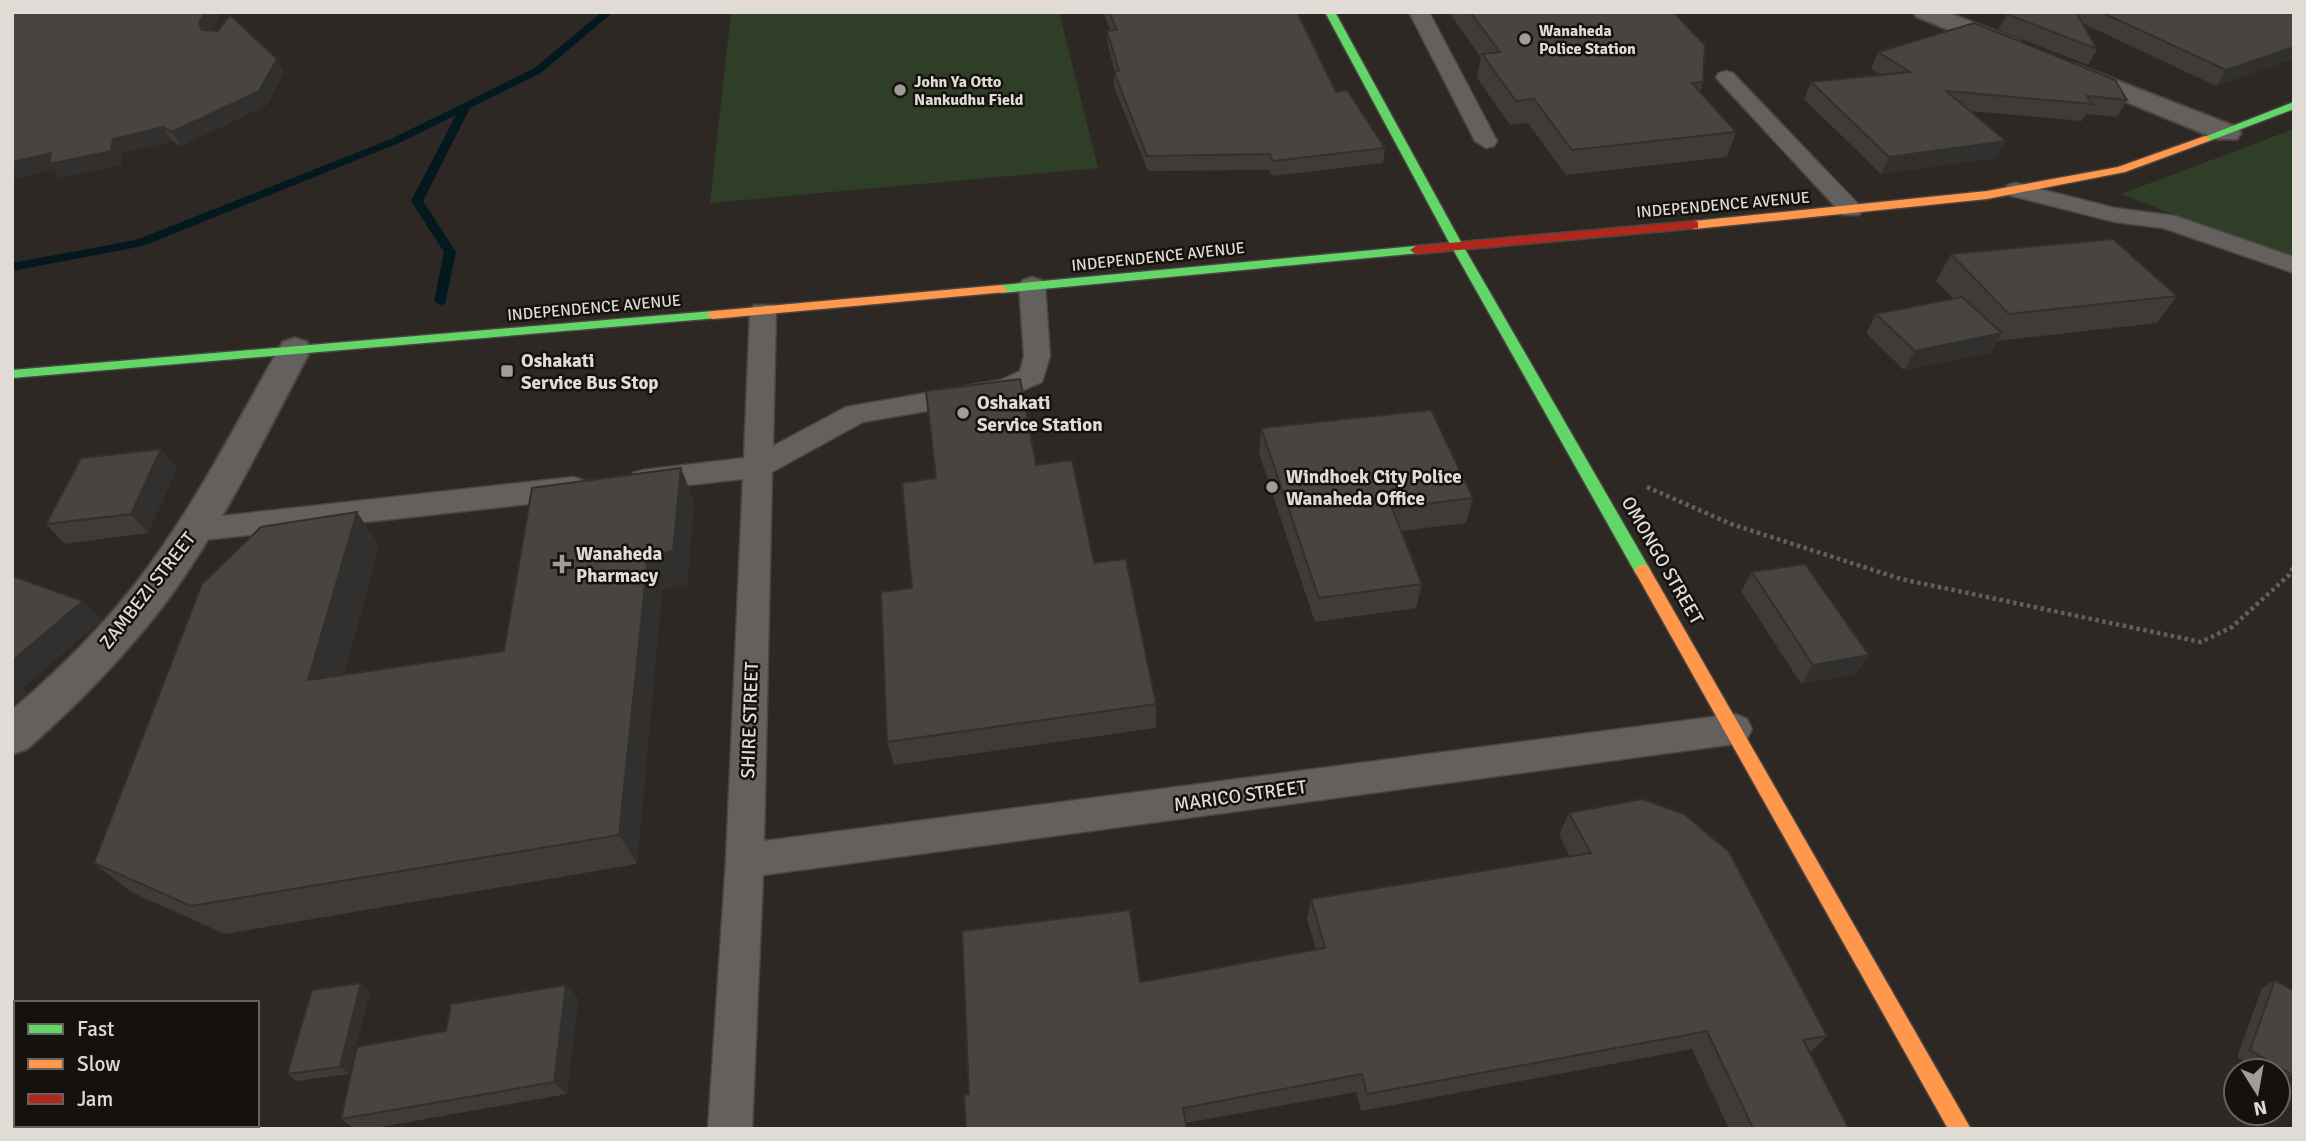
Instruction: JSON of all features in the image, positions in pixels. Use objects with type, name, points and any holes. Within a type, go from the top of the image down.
[{"type":"main road","name":"OMONGO STREET","points":[[1330,12],[1456,244],[1735,729],[1960,1129]]},
{"type":"main road","name":"INDEPENDENCE AVENUE","points":[[12,374],[763,311],[1456,244],[1850,210],[2016,190],[2121,170],[2294,105]]},
{"type":"street","points":[[1925,12],[2227,132]]},
{"type":"street","name":"ZAMBEZI STREET","points":[[12,736],[50,704],[128,620],[194,530],[295,349]]},
{"type":"lane","points":[[1419,12],[1486,141]]},
{"type":"lane","points":[[1726,77],[1850,210]]},
{"type":"lane","points":[[2016,190],[2115,215],[2167,220],[2294,266]]},
{"type":"lane","points":[[194,530],[758,467],[856,414],[1007,388],[1032,376],[1037,356],[1032,285]]},
{"type":"lane","name":"SHIRE STREET","points":[[730,1129],[745,860],[763,311]]},
{"type":"lane","name":"MARICO STREET","points":[[745,860],[1735,729]]},
{"type":"path","points":[[1579,456],[1731,524],[1901,579],[2202,642],[2232,627],[2288,575],[2294,566]]},
{"type":"green space","name":"John Ya Otto Nankudhu Field","points":[[731,12],[1059,12],[1098,168],[710,203]]},
{"type":"green space","points":[[2294,129],[2294,261],[2121,194]]},
{"type":"building","points":[[12,12],[205,12],[199,23],[202,30],[218,31],[230,15],[277,59],[259,91],[172,132],[163,127],[113,139],[111,151],[49,164],[51,153],[12,162]]},
{"type":"building","points":[[1109,12],[1297,12],[1336,92],[1347,90],[1385,148],[1273,161],[1270,154],[1147,156],[1114,72],[1119,71],[1107,31],[1117,30]]},
{"type":"building","points":[[1470,12],[1673,12],[1705,45],[1703,82],[1692,83],[1736,132],[1572,150],[1534,99],[1516,101],[1482,54],[1500,52]]},
{"type":"building","points":[[2076,12],[2097,49],[2007,14]]},
{"type":"building","points":[[2101,12],[2294,12],[2294,47],[2226,70]]},
{"type":"building","points":[[1974,23],[2115,80],[2127,100],[2087,96],[2092,104],[1946,91],[2006,141],[1889,157],[1811,82],[1910,72],[1878,52]]},
{"type":"building","points":[[2113,239],[2177,296],[2009,314],[1951,254]]},
{"type":"building","points":[[1962,297],[2002,333],[1915,351],[1876,314]]},
{"type":"building","points":[[1020,379],[1036,465],[1072,460],[1094,563],[1126,559],[1156,704],[887,742],[881,592],[912,588],[902,483],[936,478],[926,391]]},
{"type":"building","points":[[1431,410],[1473,498],[1392,508],[1422,584],[1319,598],[1261,428]]},
{"type":"building","points":[[161,449],[131,514],[46,524],[81,458]]},
{"type":"building","points":[[681,468],[673,551],[648,557],[619,835],[191,906],[94,863],[202,584],[261,527],[357,512],[308,680],[504,651],[532,488]]},
{"type":"building","points":[[1805,564],[1869,655],[1813,665],[1752,572]]},
{"type":"building","points":[[12,576],[83,601],[12,661]]},
{"type":"building","points":[[1642,799],[1684,814],[1729,852],[1827,1036],[1803,1040],[1849,1129],[1749,1129],[1753,1128],[1707,1031],[1367,1094],[1362,1074],[1183,1108],[1187,1129],[966,1129],[964,1095],[969,1094],[962,931],[1130,910],[1140,982],[1325,948],[1311,899],[1591,853],[1569,813]]},
{"type":"building","points":[[2275,980],[2294,991],[2293,1075],[2292,1057],[2262,1057],[2250,1050]]},
{"type":"building","points":[[361,983],[340,1067],[287,1074],[312,990]]},
{"type":"building","points":[[566,985],[554,1082],[341,1119],[357,1047],[446,1031],[451,1004]]},
{"type":"waterway","points":[[466,106],[537,71],[608,12]]},
{"type":"waterway","points":[[12,267],[139,243],[395,141],[466,106]]},
{"type":"waterway","points":[[440,301],[450,252],[417,201],[466,106]]},
{"type":"traffic: fast","points":[[1330,12],[1456,244],[1642,570]]},
{"type":"traffic: fast","points":[[2205,139],[2294,105]]},
{"type":"traffic: fast","points":[[1001,289],[1416,250]]},
{"type":"traffic: fast","points":[[12,374],[713,315]]},
{"type":"traffic: slow","points":[[1694,225],[1987,195],[2121,170],[2205,139]]},
{"type":"traffic: slow","points":[[713,315],[1001,289]]},
{"type":"traffic: slow","points":[[1642,570],[1960,1129]]},
{"type":"traffic: jam","points":[[1416,250],[1694,225]]},
{"type":"place","name":"Wanaheda Police Station","points":[[1525,39]]},
{"type":"place","name":"John Ya Otto Nankudhu Field","points":[[900,90]]},
{"type":"place","name":"Oshakati Service Bus Stop","points":[[507,371]]},
{"type":"place","name":"Oshakati Service Station","points":[[963,413]]},
{"type":"place","name":"Windhoek City Police Wanaheda Office","points":[[1272,487]]},
{"type":"place","name":"Wanaheda Pharmacy","points":[[562,564]]}]
